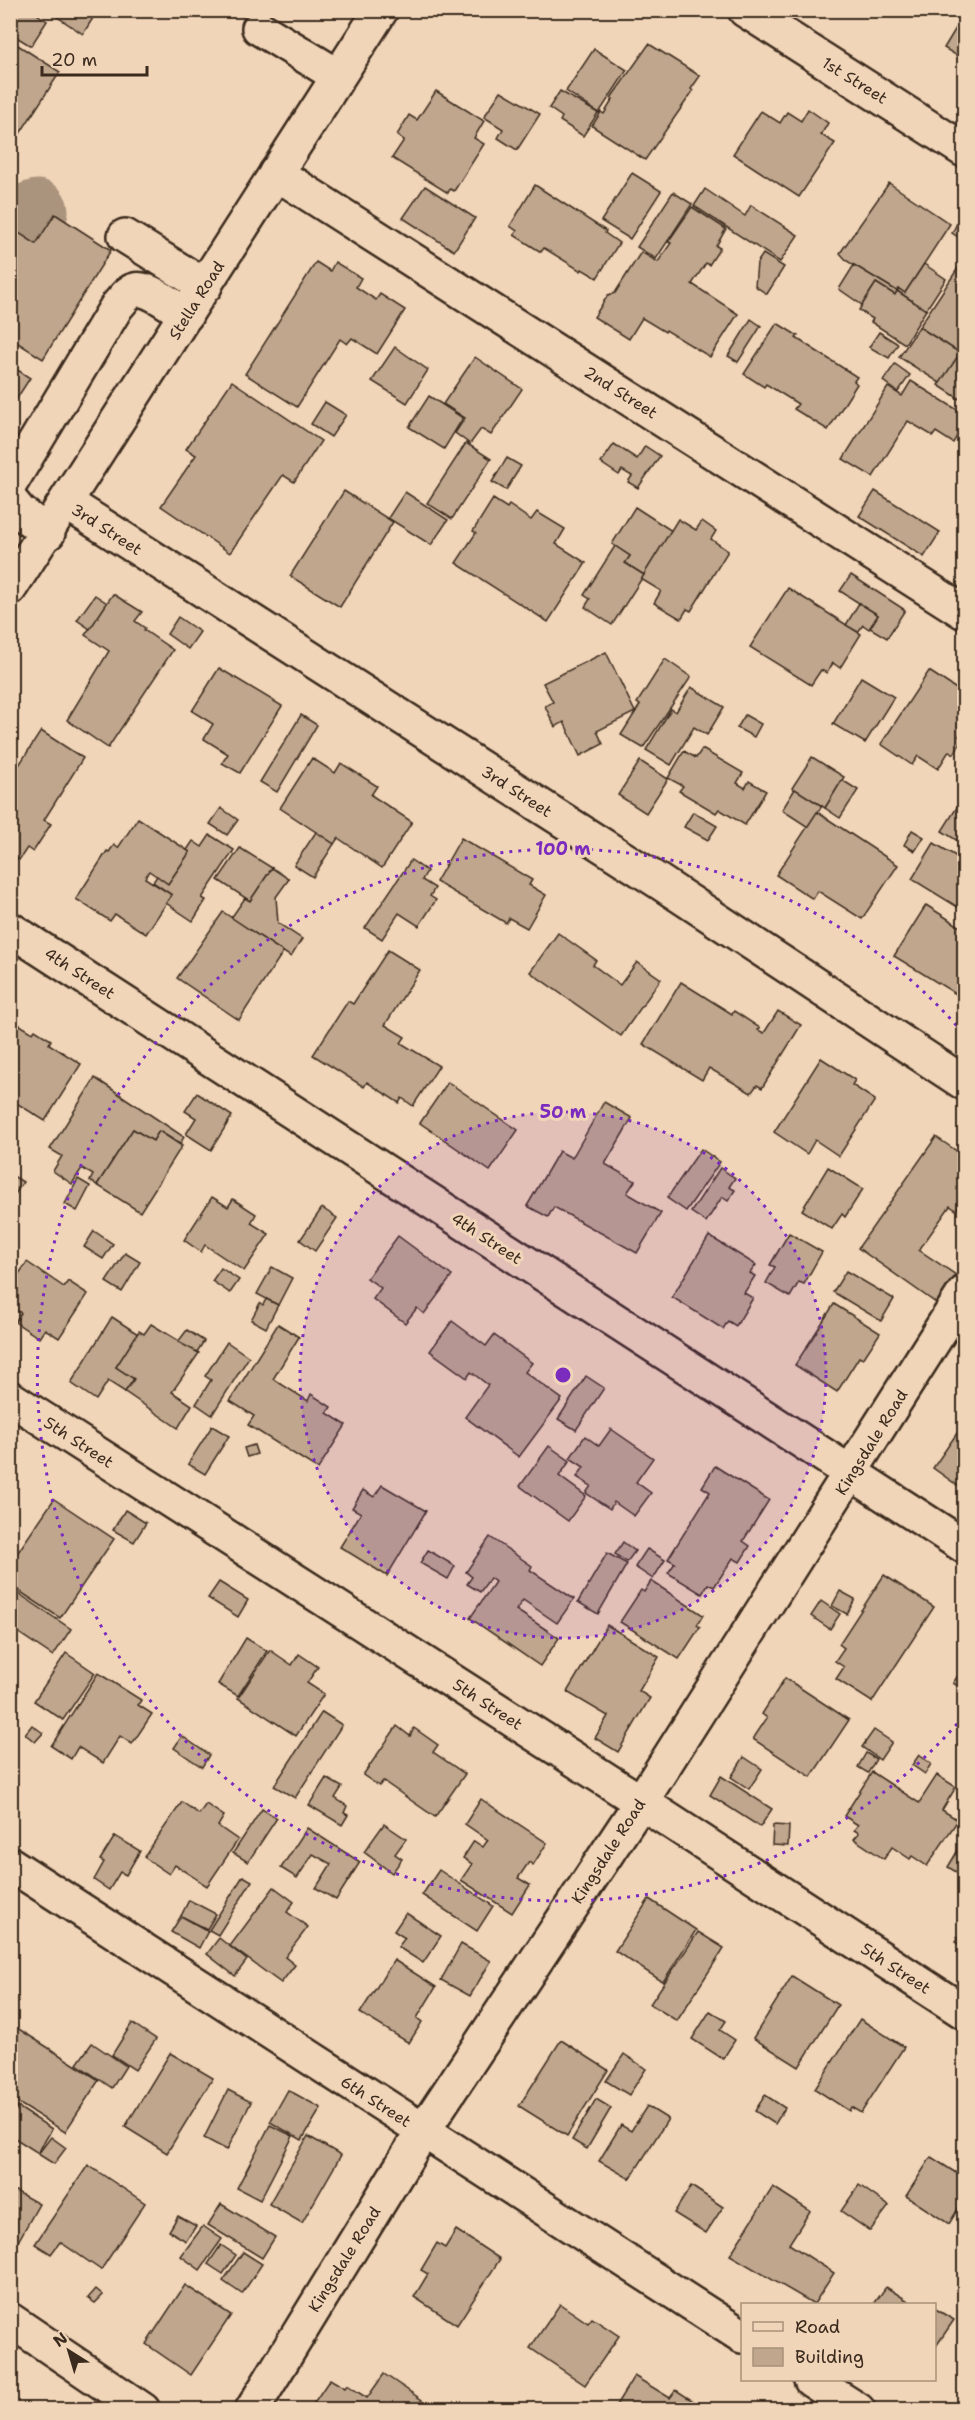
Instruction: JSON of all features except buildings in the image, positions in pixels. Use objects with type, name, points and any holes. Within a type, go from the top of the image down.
[{"type":"street","name":"Stella Road","points":[[10,588],[48,533],[381,10]]},
{"type":"street","name":"1st Street","points":[[745,10],[964,150]]},
{"type":"street","points":[[259,28],[338,76]]},
{"type":"street","name":"2nd Street","points":[[276,173],[964,612]]},
{"type":"street","points":[[125,236],[205,286]]},
{"type":"street","points":[[10,484],[117,306],[130,292],[136,289],[146,290],[186,315]]},
{"type":"street","points":[[10,500],[20,512],[48,533]]},
{"type":"street","name":"3rd Street","points":[[67,503],[658,881],[964,1083]]},
{"type":"street","name":"4th Street","points":[[10,929],[964,1546]]},
{"type":"street","name":"Kingsdale Road","points":[[252,2409],[423,2131],[641,1802],[964,1293]]},
{"type":"street","name":"5th Street","points":[[10,1398],[964,2012]]},
{"type":"street","name":"6th Street","points":[[10,1864],[741,2335]]},
{"type":"street","points":[[10,2320],[143,2409]]},
{"type":"street","points":[[814,2381],[858,2409]]},
{"type":"waterway","points":[[10,221],[37,211]]}]
